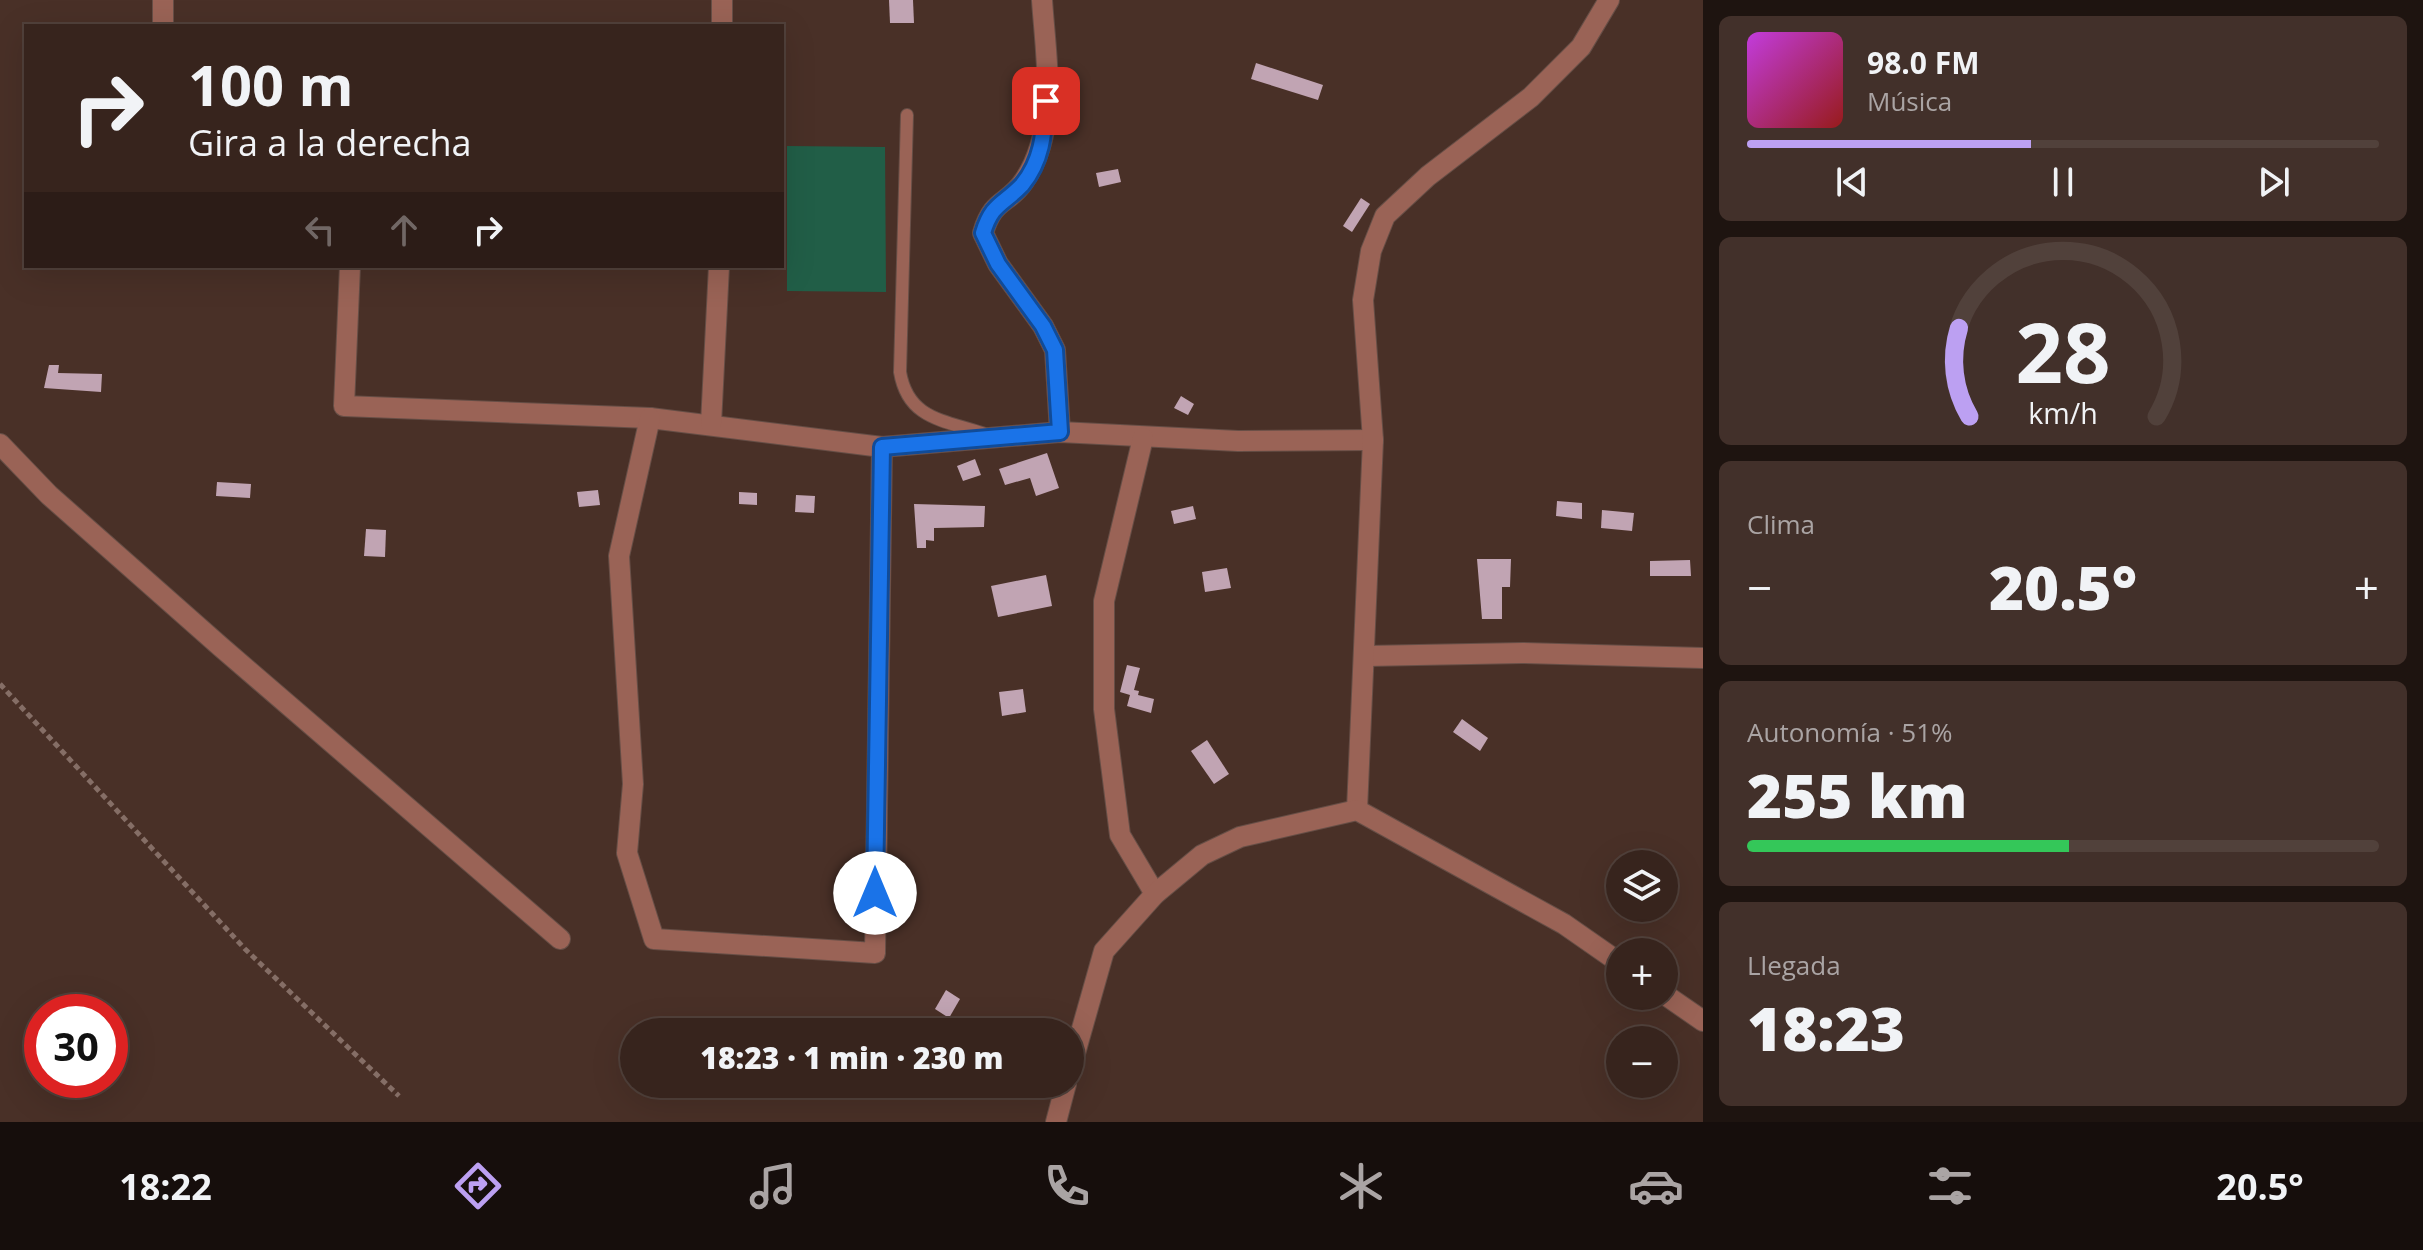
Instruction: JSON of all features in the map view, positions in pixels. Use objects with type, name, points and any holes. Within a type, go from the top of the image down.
[{"type":"street","points":[[163,0],[163,24]]},
{"type":"street","points":[[722,0],[722,24]]},
{"type":"street","points":[[1042,0],[1047,78],[1044,145],[1022,184],[989,211],[983,233],[998,264],[1043,326],[1055,350],[1060,432]]},
{"type":"street","points":[[1357,810],[1373,440],[1363,300],[1371,251],[1385,216],[1428,176],[1531,97],[1581,47],[1609,0]]},
{"type":"street","points":[[350,268],[344,406],[650,418],[882,447],[1060,432],[1143,438],[1311,442],[1373,440]]},
{"type":"street","points":[[711,424],[719,268]]},
{"type":"street","points":[[650,418],[619,556],[633,784],[627,853],[654,939],[875,953],[882,447]]},
{"type":"street","points":[[1143,438],[1104,601],[1104,709],[1120,835],[1155,894]]},
{"type":"street","points":[[0,444],[49,495],[560,939]]},
{"type":"street","points":[[1366,656],[1522,653],[1703,658]]},
{"type":"street","points":[[1084,1022],[1104,951],[1155,894],[1202,855],[1240,837],[1357,810],[1564,924],[1606,953]]},
{"type":"street","points":[[1678,1004],[1703,1021]]},
{"type":"street","points":[[1056,1122],[1062,1098]]},
{"type":"lane","points":[[907,115],[900,372],[903,392],[916,410],[1000,439]]},
{"type":"path","points":[[0,684],[225,927],[399,1096]]},
{"type":"green space","points":[[787,146],[885,147],[886,292],[787,291]]},
{"type":"building","points":[[889,0],[913,0],[914,23],[890,23]]},
{"type":"building","points":[[1256,63],[1323,85],[1318,100],[1251,79]]},
{"type":"building","points":[[1118,169],[1121,182],[1099,187],[1096,173]]},
{"type":"building","points":[[1361,198],[1370,204],[1352,232],[1343,226]]},
{"type":"building","points":[[49,365],[59,365],[58,373],[102,374],[101,392],[44,388]]},
{"type":"building","points":[[1181,396],[1194,404],[1188,415],[1174,408]]},
{"type":"building","points":[[1047,453],[1059,488],[1036,496],[1030,478],[1005,485],[999,469]]},
{"type":"building","points":[[975,459],[981,475],[963,481],[957,466]]},
{"type":"building","points":[[217,482],[251,484],[250,498],[216,496]]},
{"type":"building","points":[[598,490],[600,505],[579,507],[577,492]]},
{"type":"building","points":[[739,492],[757,493],[757,505],[739,504]]},
{"type":"building","points":[[796,495],[815,496],[814,513],[795,512]]},
{"type":"building","points":[[1557,501],[1582,503],[1582,519],[1556,516]]},
{"type":"building","points":[[914,504],[985,506],[984,527],[934,528],[934,541],[926,540],[926,548],[917,548]]},
{"type":"building","points":[[1193,506],[1196,519],[1174,524],[1171,511]]},
{"type":"building","points":[[1602,510],[1634,513],[1632,531],[1601,528]]},
{"type":"building","points":[[366,529],[386,530],[385,557],[364,556]]},
{"type":"building","points":[[1477,559],[1511,559],[1510,587],[1502,587],[1502,619],[1482,619]]},
{"type":"building","points":[[1690,560],[1691,576],[1650,576],[1650,561]]},
{"type":"building","points":[[1227,568],[1231,588],[1205,592],[1202,572]]},
{"type":"building","points":[[1046,575],[1052,606],[998,617],[991,586]]},
{"type":"building","points":[[1127,665],[1140,668],[1134,690],[1139,691],[1138,695],[1154,699],[1151,713],[1127,706],[1130,695],[1120,692]]},
{"type":"building","points":[[1023,689],[1026,712],[1002,716],[999,692]]},
{"type":"building","points":[[1462,719],[1488,738],[1480,751],[1453,732]]},
{"type":"building","points":[[1207,740],[1229,774],[1214,784],[1191,751]]},
{"type":"building","points":[[946,990],[960,999],[949,1018],[935,1009]]},
{"type":"route","points":[[875,893],[882,447],[1060,432],[1055,350],[1043,326],[998,264],[983,233],[989,211],[1022,184],[1044,145],[1046,101]]}]
